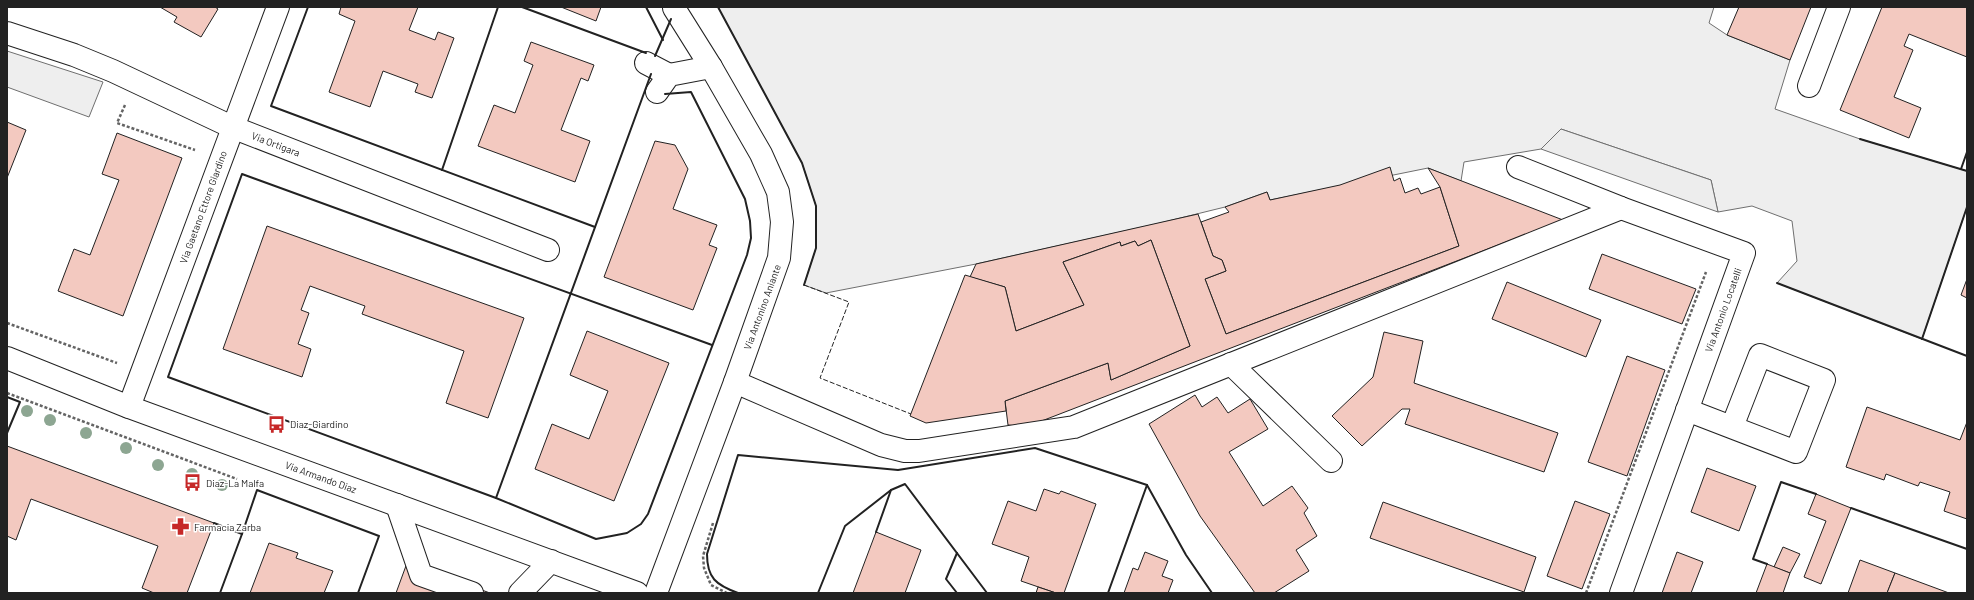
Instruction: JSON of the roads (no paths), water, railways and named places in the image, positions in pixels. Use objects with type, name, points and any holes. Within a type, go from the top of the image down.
[{"type":"street","name":"Via Gaetano Ettore Giardino","points":[[129,407],[232,127],[278,7]]},
{"type":"street","points":[[1809,86],[1839,7]]},
{"type":"street","name":"Via Antonino Aniante","points":[[656,593],[735,382],[779,258],[782,222],[778,192],[761,154],[711,67],[674,8]]},
{"type":"street","name":"Via Ortigara","points":[[7,33],[74,55],[113,71],[232,127],[548,250]]},
{"type":"street","points":[[646,63],[663,83],[711,67]]},
{"type":"street","name":"Via Antonio Locatelli","points":[[1518,167],[1621,208],[1744,253],[1620,593]]},
{"type":"street","points":[[735,382],[881,444],[905,451],[919,451],[1074,427],[1621,208]]},
{"type":"street","points":[[1687,410],[1796,452],[1824,380],[1760,355],[1732,427]]},
{"type":"street","name":"Via Armando Diaz","points":[[7,358],[129,407],[637,593]]},
{"type":"street","points":[[1231,364],[1331,461]]},
{"type":"street","points":[[397,505],[420,575],[472,593]]},
{"type":"street","points":[[520,593],[551,562]]},
{"type":"place","name":"Diaz-Giardino","points":[[277,424]]},
{"type":"place","name":"Diaz-La Malfa","points":[[193,483]]},
{"type":"place","name":"Farmacia Zarba","points":[[181,527]]}]
